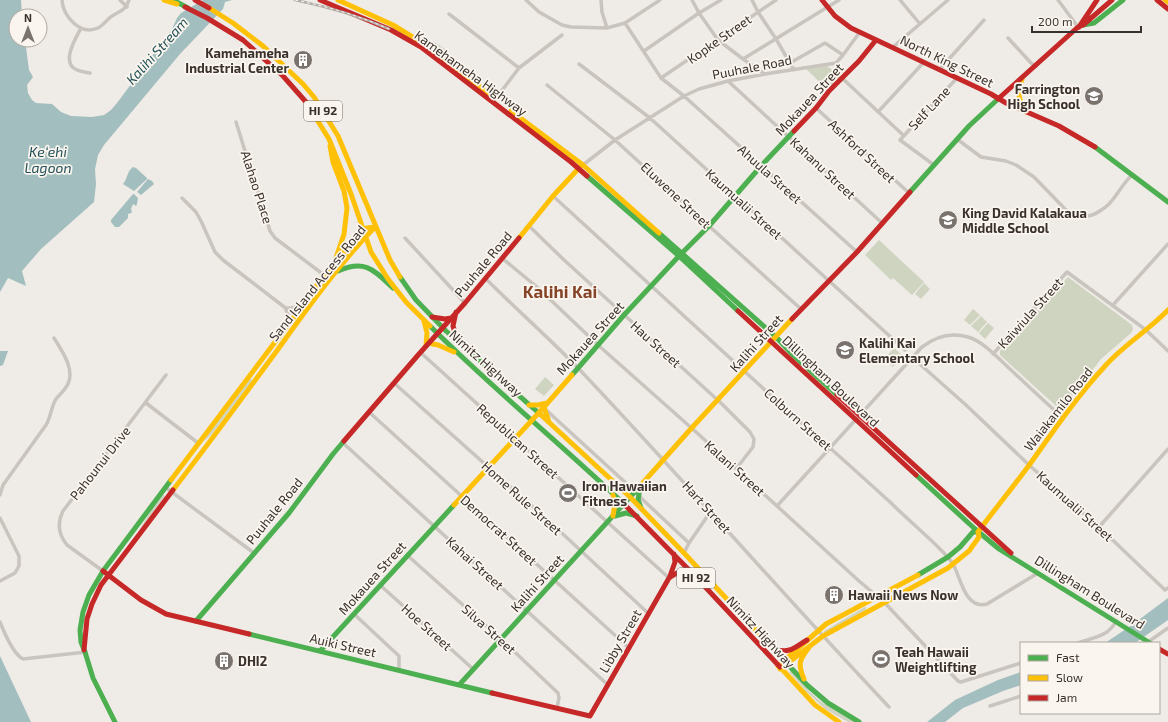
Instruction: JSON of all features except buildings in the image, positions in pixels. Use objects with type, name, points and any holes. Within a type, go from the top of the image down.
[{"type":"main road","name":"Nimitz Highway","points":[[164,0],[188,8],[243,40],[284,76],[305,101],[329,139],[351,194],[365,237],[379,266],[397,291],[459,354],[637,516],[815,705],[839,722]]},
{"type":"main road","points":[[173,0],[188,8]]},
{"type":"main road","name":"Nimitz Highway","points":[[197,0],[233,23],[263,46],[303,84],[314,97],[338,136],[390,260],[400,278],[416,300],[459,342],[630,497],[807,685],[824,700],[859,722]]},
{"type":"main road","name":"Kamehameha Highway","points":[[320,0],[381,25],[407,39],[434,56],[494,100]]},
{"type":"main road","name":"Kamehameha Highway","points":[[338,0],[393,25],[424,44],[580,166]]},
{"type":"main road","name":"North King Street","points":[[822,0],[842,22],[860,32],[957,77],[1079,137],[1101,151],[1168,202]]},
{"type":"main road","points":[[1081,26],[1082,20],[1095,6],[1097,0]]},
{"type":"main road","points":[[1081,26],[1112,0]]},
{"type":"main road","points":[[1081,26],[1094,23],[1123,0]]},
{"type":"main road","points":[[1157,0],[1168,9]]},
{"type":"main road","name":"Kalihi Street","points":[[460,684],[613,517],[662,460],[745,372],[772,341],[830,281],[969,126],[998,98],[1081,26]]},
{"type":"main road","name":"Mokauea Street","points":[[320,651],[544,408],[624,315],[709,226],[761,166],[859,61],[876,40]]},
{"type":"main road","points":[[1022,78],[1018,97],[1027,112]]},
{"type":"main road","points":[[329,139],[333,161],[344,193],[346,210],[343,238],[338,254],[332,265]]},
{"type":"main road","name":"Puuhale Road","points":[[196,621],[289,513],[342,442],[427,344],[452,318],[553,196],[580,166]]},
{"type":"main road","name":"Dillingham Boulevard","points":[[580,166],[776,337],[858,418]]},
{"type":"main road","name":"Sand Island Access Road","points":[[115,722],[91,673],[85,651],[80,641],[84,607],[89,593],[102,571],[324,275],[363,230],[375,227]]},
{"type":"main road","name":"Sand Island Access Road","points":[[85,651],[86,625],[98,591],[137,537],[205,449],[300,319],[365,237],[375,227]]},
{"type":"main road","name":"Dillingham Boulevard","points":[[681,255],[772,341],[979,530],[1018,560],[1147,642]]},
{"type":"main road","points":[[336,273],[350,266],[359,265],[366,267],[373,270],[397,291]]},
{"type":"main road","name":"Waiakamilo Road","points":[[779,667],[808,643],[826,624],[926,571],[948,557],[973,532],[979,530],[1063,418],[1107,364],[1168,310]]},
{"type":"main road","points":[[456,312],[452,326],[459,342]]},
{"type":"main road","points":[[432,317],[445,319],[452,318]]},
{"type":"main road","points":[[424,320],[427,333],[427,344],[438,344],[459,354]]},
{"type":"main road","points":[[253,370],[259,375]]},
{"type":"main road","points":[[529,404],[538,405],[548,403]]},
{"type":"main road","points":[[544,408],[549,423]]},
{"type":"main road","points":[[198,443],[205,449]]},
{"type":"main road","points":[[621,489],[635,488],[641,484]]},
{"type":"main road","points":[[641,484],[639,494],[641,509]]},
{"type":"main road","points":[[614,495],[615,504],[613,517],[624,513],[637,516]]},
{"type":"main road","name":"Waiakamilo Road","points":[[808,643],[942,572],[969,551],[979,537],[979,530]]},
{"type":"main road","points":[[131,533],[137,537]]},
{"type":"main road","name":"Libby Street","points":[[590,716],[670,578],[676,559],[674,554]]},
{"type":"main road","name":"Auiki Street","points":[[102,571],[145,604],[158,611],[590,716]]},
{"type":"main road","points":[[670,578],[676,572],[686,571],[694,575]]},
{"type":"main road","points":[[773,648],[780,651],[789,652],[799,644],[808,643]]},
{"type":"main road","points":[[807,685],[799,668],[802,656],[808,643]]},
{"type":"street","points":[[62,0],[64,11],[71,22],[81,28],[90,29],[98,28],[108,18],[123,11],[130,0]]},
{"type":"street","points":[[120,0],[127,6]]},
{"type":"street","points":[[526,0],[539,12],[562,25],[571,27],[607,28],[625,23],[660,0]]},
{"type":"street","points":[[601,0],[602,12],[607,28]]},
{"type":"street","points":[[692,0],[699,13],[718,40],[743,60],[765,74]]},
{"type":"street","points":[[644,51],[699,13],[721,0]]},
{"type":"street","points":[[752,0],[794,70]]},
{"type":"street","name":"Kopke Street","points":[[661,78],[776,0]]},
{"type":"street","points":[[743,60],[839,0]]},
{"type":"street","points":[[900,0],[920,24]]},
{"type":"street","points":[[893,47],[948,0]]},
{"type":"street","points":[[1058,0],[1081,26]]},
{"type":"street","points":[[449,14],[519,68]]},
{"type":"street","points":[[940,69],[984,20]]},
{"type":"street","name":"Ahuula Street","points":[[625,23],[661,78],[684,96],[856,252]]},
{"type":"street","points":[[81,28],[70,49],[70,57],[73,68],[90,73]]},
{"type":"street","name":"Puuhale Road","points":[[580,166],[615,140],[684,96],[699,89],[728,81],[836,63],[843,56],[860,32]]},
{"type":"street","points":[[494,100],[519,68],[562,35]]},
{"type":"street","points":[[1008,38],[1031,63],[1036,66]]},
{"type":"street","points":[[790,63],[824,43],[843,56]]},
{"type":"street","points":[[878,112],[924,62]]},
{"type":"street","name":"Kaumualii Street","points":[[579,64],[650,118],[905,350]]},
{"type":"street","name":"Self Lane","points":[[934,165],[900,140],[957,77]]},
{"type":"street","points":[[842,78],[903,135]]},
{"type":"street","name":"Kahanu Street","points":[[728,81],[882,223]]},
{"type":"street","name":"Eluwene Street","points":[[547,85],[615,140],[802,310]]},
{"type":"street","name":"Ashford Street","points":[[816,108],[909,193]]},
{"type":"street","name":"Alahao Place","points":[[236,122],[270,231],[275,238],[324,275]]},
{"type":"street","points":[[957,139],[981,157],[1006,161],[1016,165],[1034,177],[1066,210],[1072,213],[1087,216],[1100,211],[1109,204],[1132,175]]},
{"type":"street","name":"Colburn Street","points":[[553,196],[745,372],[928,536],[953,564],[968,598],[973,602],[980,605],[987,604],[1038,573]]},
{"type":"street","points":[[182,198],[196,212],[202,221],[215,252],[223,260],[300,319]]},
{"type":"street","name":"Hau Street","points":[[529,226],[750,432],[754,439],[753,447],[736,469]]},
{"type":"street","points":[[405,238],[464,303]]},
{"type":"street","points":[[1168,244],[1112,305],[1146,330],[1168,351]]},
{"type":"street","name":"Kalani Street","points":[[502,258],[537,288],[859,581],[878,596],[958,681],[961,682],[1020,663]]},
{"type":"street","name":"Kaiwiula Street","points":[[993,354],[1067,272],[1112,305]]},
{"type":"street","name":"Hart Street","points":[[486,278],[578,368],[711,511],[818,631],[889,707]]},
{"type":"street","points":[[285,308],[303,305]]},
{"type":"street","points":[[285,308],[288,317],[286,326]]},
{"type":"street","points":[[777,506],[922,347],[928,342],[942,336],[948,335],[971,338],[983,346],[1063,418]]},
{"type":"street","points":[[0,495],[3,486],[50,419],[52,407],[71,377],[68,362],[54,338]]},
{"type":"street","name":"Republican Street","points":[[420,352],[670,578]]},
{"type":"street","name":"Kaumualii Street","points":[[913,358],[1166,589]]},
{"type":"street","points":[[166,375],[146,403],[198,443]]},
{"type":"street","name":"Home Rule Street","points":[[394,383],[649,614]]},
{"type":"street","name":"Pahounui Drive","points":[[102,571],[66,545],[58,526],[59,520],[63,511],[146,403]]},
{"type":"street","points":[[544,408],[627,484],[629,489]]},
{"type":"street","name":"Democrat Street","points":[[369,412],[629,648]]},
{"type":"street","name":"Kahai Street","points":[[342,442],[608,685]]},
{"type":"street","points":[[1099,527],[1168,449]]},
{"type":"street","points":[[165,487],[254,553]]},
{"type":"street","points":[[639,494],[641,498],[689,543]]},
{"type":"street","points":[[684,553],[689,543],[711,511]]},
{"type":"street","points":[[0,518],[19,556],[19,566],[15,573],[0,581]]},
{"type":"street","name":"Silva Street","points":[[407,555],[501,639],[558,693],[559,698],[557,708]]},
{"type":"street","name":"Hoe Street","points":[[380,585],[473,669]]},
{"type":"street","points":[[354,614],[399,656],[399,670]]},
{"type":"street","points":[[1081,642],[1105,634],[1112,628],[1116,621]]},
{"type":"street","points":[[0,622],[5,635],[18,657],[23,659],[85,651]]},
{"type":"street","points":[[1149,642],[1168,628]]},
{"type":"street","points":[[990,706],[1020,696]]},
{"type":"green space","points":[[433,41],[445,49],[445,54],[435,48]]},
{"type":"green space","points":[[826,65],[842,78],[829,91],[805,68]]},
{"type":"green space","points":[[879,240],[924,282],[912,295],[893,278],[891,280],[865,255]]},
{"type":"green space","points":[[1068,277],[1132,325],[1133,329],[1131,333],[1101,359],[1064,406],[1060,408],[1000,355],[1000,351]]},
{"type":"green space","points":[[924,283],[930,289],[921,299],[915,294]]},
{"type":"green space","points":[[973,309],[980,315],[970,325],[964,320]]},
{"type":"green space","points":[[981,316],[987,322],[978,332],[971,326]]},
{"type":"green space","points":[[988,323],[994,328],[985,339],[979,333]]},
{"type":"green space","points":[[894,348],[903,356],[893,367],[884,359]]},
{"type":"green space","points":[[545,377],[554,385],[544,396],[535,389]]},
{"type":"green space","points":[[251,378],[252,381],[211,435],[204,441],[204,440]]},
{"type":"green space","points":[[163,495],[165,496],[137,534],[151,510]]},
{"type":"green space","points":[[865,607],[866,610],[827,632],[824,632],[824,631]]},
{"type":"green space","points":[[791,671],[820,701],[857,722],[848,722],[825,709],[789,672]]},
{"type":"water","name":"Keʻehi Lagoon","points":[[0,0],[21,0],[22,8],[8,8],[8,48],[26,48],[29,70],[33,77],[27,85],[28,93],[32,100],[36,103],[52,104],[61,112],[71,116],[92,117],[104,115],[117,103],[172,29],[181,13],[203,0],[232,0],[225,2],[223,9],[180,54],[104,145],[98,155],[95,169],[96,184],[94,202],[41,249],[22,271],[26,286],[8,278],[0,292]]},
{"type":"water","points":[[133,167],[147,178],[134,191],[123,184]]},
{"type":"water","points":[[148,179],[154,184],[141,195],[137,192]]},
{"type":"water","points":[[133,194],[138,198],[136,206],[133,204],[131,209],[132,212],[128,214],[128,218],[119,227],[115,227],[111,220]]},
{"type":"water","points":[[0,351],[8,351],[3,365],[0,366]]},
{"type":"water","points":[[1168,598],[1168,620],[1136,642],[1106,642]]},
{"type":"water","points":[[0,656],[31,722],[0,722]]},
{"type":"water","points":[[1020,672],[1020,685],[963,708],[945,722],[927,722],[955,700],[998,680]]},
{"type":"railway","points":[[295,0],[343,12],[389,29]]},
{"type":"traffic: fast","points":[[173,0],[188,8]]},
{"type":"traffic: fast","points":[[1083,25],[1094,23],[1123,0]]},
{"type":"traffic: fast","points":[[910,192],[969,126],[998,99]]},
{"type":"traffic: fast","points":[[572,375],[624,315],[709,226],[761,166],[794,131]]},
{"type":"traffic: fast","points":[[1095,147],[1168,202]]},
{"type":"traffic: fast","points":[[587,176],[679,256],[738,311]]},
{"type":"traffic: fast","points":[[659,233],[776,337],[794,356],[837,395]]},
{"type":"traffic: fast","points":[[338,271],[355,266],[362,266],[380,276],[393,288]]},
{"type":"traffic: fast","points":[[400,277],[416,300],[446,331],[541,415]]},
{"type":"traffic: fast","points":[[430,326],[478,372],[626,506]]},
{"type":"traffic: fast","points":[[196,621],[289,513],[344,441]]},
{"type":"traffic: fast","points":[[916,475],[999,549],[1148,642]]},
{"type":"traffic: fast","points":[[115,722],[93,678],[81,642],[80,630],[83,612],[89,595],[103,571],[171,480]]},
{"type":"traffic: fast","points":[[460,684],[641,485]]},
{"type":"traffic: fast","points":[[621,489],[631,489],[639,486]]},
{"type":"traffic: fast","points":[[640,487],[638,500],[641,508]]},
{"type":"traffic: fast","points":[[320,651],[454,505]]},
{"type":"traffic: fast","points":[[615,516],[626,513],[637,516]]},
{"type":"traffic: fast","points":[[918,575],[948,557],[960,547],[973,532],[978,532]]},
{"type":"traffic: fast","points":[[249,634],[492,693]]},
{"type":"traffic: fast","points":[[780,656],[807,685],[828,703],[859,722]]},
{"type":"traffic: slow","points":[[164,0],[177,4]]},
{"type":"traffic: slow","points":[[338,0],[393,25],[424,44],[493,97]]},
{"type":"traffic: slow","points":[[206,6],[233,23],[263,46],[303,84],[314,97],[338,136],[390,260],[400,277]]},
{"type":"traffic: slow","points":[[1022,79],[1019,88],[1019,96],[1026,112]]},
{"type":"traffic: slow","points":[[306,102],[329,139],[351,194],[371,252],[388,279],[406,302],[430,326]]},
{"type":"traffic: slow","points":[[511,111],[583,165],[659,233]]},
{"type":"traffic: slow","points":[[330,146],[333,162],[344,191],[347,208],[344,234],[336,258]]},
{"type":"traffic: slow","points":[[519,238],[553,196],[580,167]]},
{"type":"traffic: slow","points":[[173,490],[322,290],[348,257],[375,227]]},
{"type":"traffic: slow","points":[[171,480],[324,275],[363,230],[375,227]]},
{"type":"traffic: slow","points":[[978,532],[1030,464],[1066,413],[1096,376],[1113,357],[1168,310]]},
{"type":"traffic: slow","points":[[641,485],[792,319]]},
{"type":"traffic: slow","points":[[424,321],[427,333],[426,346]]},
{"type":"traffic: slow","points":[[428,343],[438,345],[454,352]]},
{"type":"traffic: slow","points":[[454,505],[572,375]]},
{"type":"traffic: slow","points":[[529,405],[547,403]]},
{"type":"traffic: slow","points":[[544,407],[549,422]]},
{"type":"traffic: slow","points":[[541,415],[630,497],[780,656]]},
{"type":"traffic: slow","points":[[613,495],[615,504],[613,516]]},
{"type":"traffic: slow","points":[[780,669],[823,636],[948,568],[969,551],[979,537],[978,532]]},
{"type":"traffic: slow","points":[[778,666],[826,624],[918,575]]},
{"type":"traffic: slow","points":[[804,679],[800,665],[804,654],[810,646]]},
{"type":"traffic: slow","points":[[780,667],[815,705],[839,722]]},
{"type":"traffic: jam","points":[[195,0],[209,8]]},
{"type":"traffic: jam","points":[[320,0],[391,30],[421,47],[571,162],[587,176]]},
{"type":"traffic: jam","points":[[822,0],[835,16],[851,28],[991,94],[1006,103],[1059,126],[1095,147]]},
{"type":"traffic: jam","points":[[1079,27],[1097,0]]},
{"type":"traffic: jam","points":[[998,99],[1078,27],[1083,25],[1112,0]]},
{"type":"traffic: jam","points":[[1157,0],[1168,9]]},
{"type":"traffic: jam","points":[[185,7],[207,18],[243,40],[283,76],[306,102]]},
{"type":"traffic: jam","points":[[794,131],[816,108],[829,91],[859,61],[876,40]]},
{"type":"traffic: jam","points":[[792,319],[857,252],[910,192]]},
{"type":"traffic: jam","points":[[344,441],[465,303],[519,238]]},
{"type":"traffic: jam","points":[[738,311],[916,475]]},
{"type":"traffic: jam","points":[[456,312],[453,326],[457,339]]},
{"type":"traffic: jam","points":[[432,317],[445,319],[451,318]]},
{"type":"traffic: jam","points":[[837,395],[1011,553]]},
{"type":"traffic: jam","points":[[84,650],[87,619],[101,585],[173,490]]},
{"type":"traffic: jam","points":[[626,506],[694,575],[780,667]]},
{"type":"traffic: jam","points":[[670,576],[675,562],[674,554]]},
{"type":"traffic: jam","points":[[103,571],[141,600],[166,614],[249,634]]},
{"type":"traffic: jam","points":[[669,578],[680,572],[692,574]]},
{"type":"traffic: jam","points":[[492,693],[590,716],[669,578]]},
{"type":"traffic: jam","points":[[775,649],[785,651],[789,650],[807,640]]},
{"type":"traffic: jam","points":[[1160,650],[1168,654]]},
{"type":"place","name":"Kamehameha Industrial Center","points":[[303,60]]},
{"type":"place","name":"Farrington High School","points":[[1094,96]]},
{"type":"place","name":"King David Kalakaua Middle School","points":[[948,220]]},
{"type":"place","name":"Kalihi Kai Elementary School","points":[[845,350]]},
{"type":"place","name":"Iron Hawaiian Fitness","points":[[568,493]]},
{"type":"place","name":"Hawaii News Now","points":[[834,595]]},
{"type":"place","name":"Teah Hawaii Weightlifting","points":[[881,659]]},
{"type":"place","name":"DHI2","points":[[224,661]]},
{"type":"district","name":"Kalihi Kai","points":[[560,292]]},
{"type":"water label","name":"Kalihi Stream","points":[[157,51]]}]
